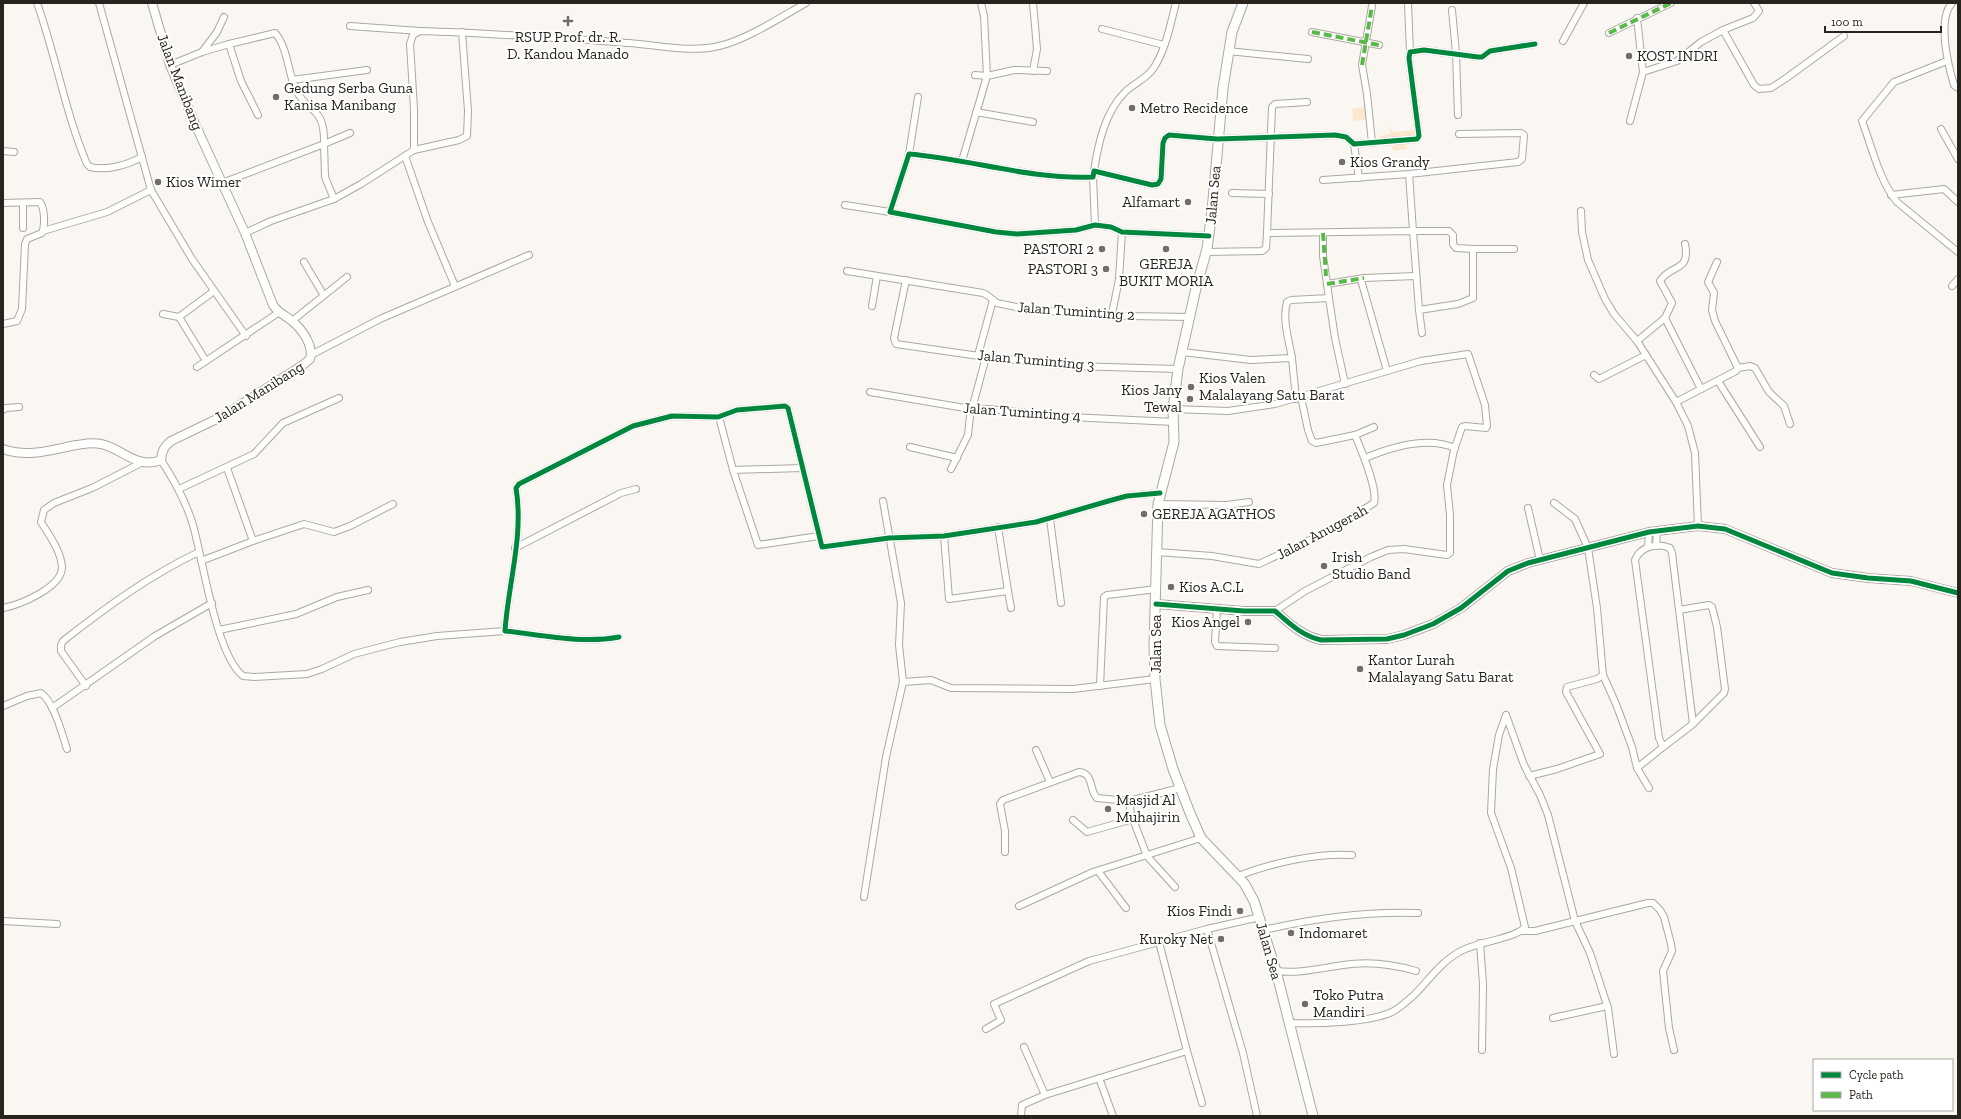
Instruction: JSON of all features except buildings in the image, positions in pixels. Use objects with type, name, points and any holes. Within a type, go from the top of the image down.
[{"type":"main road","name":"Jalan Sea","points":[[1243,3],[1234,25],[1228,51],[1217,139],[1209,236],[1178,369],[1173,409],[1173,448],[1158,504],[1154,646],[1156,679],[1160,725],[1180,788],[1201,838],[1238,876],[1252,896],[1260,917],[1276,971],[1313,1116]]},
{"type":"street","points":[[37,3],[50,44],[66,108],[87,164],[90,167],[103,168],[127,164],[142,157]]},
{"type":"street","points":[[99,3],[150,190],[192,259],[246,336]]},
{"type":"street","name":"Jalan Manibang","points":[[152,3],[170,65],[194,124],[245,233],[268,295],[278,313],[292,321],[306,338],[311,355],[310,359],[303,366],[223,416],[168,444],[162,450],[161,460]]},
{"type":"street","points":[[790,12],[792,3]]},
{"type":"street","points":[[350,26],[420,31],[462,32],[689,48],[718,46],[733,41],[806,3]]},
{"type":"street","points":[[962,161],[987,76],[984,16],[981,3]]},
{"type":"street","points":[[1033,3],[1037,49],[1033,71]]},
{"type":"street","points":[[1095,225],[1093,177],[1099,143],[1108,120],[1118,101],[1132,86],[1152,71],[1164,45],[1176,3]]},
{"type":"street","points":[[1354,144],[1417,138],[1419,136],[1409,58],[1408,3]]},
{"type":"street","points":[[1563,41],[1584,3]]},
{"type":"street","points":[[1609,33],[1637,18],[1671,3]]},
{"type":"street","points":[[1643,72],[1677,61],[1688,54],[1696,46],[1723,30],[1758,14],[1754,3]]},
{"type":"street","points":[[1952,3],[1946,12],[1947,62],[1954,85],[1958,88]]},
{"type":"street","points":[[1372,6],[1362,65],[1367,94],[1372,143]]},
{"type":"street","points":[[1452,10],[1456,53],[1458,115]]},
{"type":"street","points":[[202,52],[217,32],[224,17]]},
{"type":"street","points":[[1630,121],[1643,72],[1637,18]]},
{"type":"street","points":[[1102,29],[1164,45]]},
{"type":"street","points":[[1723,30],[1754,85],[1759,89],[1771,88],[1844,36]]},
{"type":"street","points":[[414,150],[414,109],[410,44],[413,35],[420,31]]},
{"type":"street","points":[[170,65],[202,52],[275,32],[280,41],[292,80],[299,95],[320,117],[324,130],[325,177],[334,199]]},
{"type":"street","points":[[245,233],[271,221],[334,199],[361,184],[414,150],[459,140],[467,136],[468,111],[462,32]]},
{"type":"street","points":[[1312,32],[1379,45]]},
{"type":"street","points":[[229,44],[241,81],[258,115]]},
{"type":"street","points":[[1410,52],[1424,50],[1456,53],[1468,57],[1482,57],[1490,51],[1534,44]]},
{"type":"street","points":[[1228,51],[1308,59]]},
{"type":"street","points":[[1947,62],[1894,82],[1862,121],[1879,168],[1891,195],[1897,202],[1958,252]]},
{"type":"street","points":[[292,80],[368,70]]},
{"type":"street","points":[[974,75],[987,76],[1014,70],[1047,71]]},
{"type":"street","points":[[890,212],[909,154],[918,96]]},
{"type":"street","points":[[1206,252],[1262,250],[1266,248],[1270,137],[1273,106],[1307,102]]},
{"type":"street","points":[[976,112],[1034,122]]},
{"type":"street","points":[[1941,129],[1958,159]]},
{"type":"street","points":[[1323,180],[1409,174],[1518,162],[1522,159],[1524,135],[1521,132],[1460,134]]},
{"type":"street","points":[[222,183],[350,133]]},
{"type":"street","points":[[1094,170],[1156,185],[1161,179],[1163,143],[1165,138],[1169,135],[1217,139],[1343,136],[1348,138],[1354,144],[1359,178]]},
{"type":"street","points":[[3,151],[14,152]]},
{"type":"street","points":[[909,154],[962,161],[1049,176],[1093,177]]},
{"type":"street","points":[[405,156],[428,222],[455,286]]},
{"type":"street","points":[[1409,174],[1416,276],[1422,333]]},
{"type":"street","points":[[1891,195],[1944,189],[1958,202]]},
{"type":"street","points":[[3,324],[17,322],[20,317],[22,309],[27,240],[43,231],[107,212],[150,190]]},
{"type":"street","points":[[1232,193],[1269,194]]},
{"type":"street","points":[[3,203],[40,202],[43,231]]},
{"type":"street","points":[[23,203],[23,228]]},
{"type":"street","points":[[845,205],[996,232],[1017,234],[1079,230],[1095,225],[1111,227],[1122,232],[1209,236]]},
{"type":"street","points":[[1581,211],[1582,232],[1588,260],[1610,308],[1637,341],[1676,402],[1688,426],[1695,453],[1698,526]]},
{"type":"street","points":[[1267,233],[1323,234],[1449,231],[1453,235],[1453,244],[1456,248],[1514,249]]},
{"type":"street","points":[[1112,314],[1119,279],[1122,232]]},
{"type":"street","points":[[1323,234],[1323,256],[1329,298],[1335,338],[1345,384]]},
{"type":"street","points":[[1637,341],[1665,318],[1672,303],[1660,284],[1660,281],[1664,276],[1682,265],[1685,261],[1685,244]]},
{"type":"street","points":[[1419,310],[1458,304],[1473,298],[1473,249]]},
{"type":"street","points":[[311,355],[380,318],[529,255]]},
{"type":"street","points":[[304,262],[323,294]]},
{"type":"street","points":[[1716,262],[1708,282],[1714,293],[1712,310],[1719,331],[1738,368]]},
{"type":"street","name":"Jalan Tuminting 2","points":[[847,271],[983,294],[1002,304],[1031,310],[1190,316]]},
{"type":"street","points":[[872,306],[877,276]]},
{"type":"street","points":[[1327,284],[1364,278],[1416,276]]},
{"type":"street","points":[[292,321],[323,294],[347,277]]},
{"type":"street","points":[[1364,278],[1362,282],[1387,371]]},
{"type":"street","points":[[1952,286],[1958,279]]},
{"type":"street","name":"Jalan Tuminting 3","points":[[906,280],[894,338],[895,344],[978,356],[1070,366],[1178,369]]},
{"type":"street","points":[[163,314],[179,317],[214,291]]},
{"type":"street","points":[[1329,298],[1291,300],[1287,302],[1286,307],[1287,324],[1298,398],[1308,430],[1312,440],[1316,443],[1355,434],[1374,427]]},
{"type":"street","points":[[978,356],[993,300]]},
{"type":"street","points":[[197,367],[246,336],[278,313]]},
{"type":"street","points":[[179,317],[206,361]]},
{"type":"street","points":[[1665,318],[1701,389]]},
{"type":"street","points":[[1182,352],[1251,360],[1292,358]]},
{"type":"street","points":[[1156,604],[1217,609],[1275,610],[1305,591],[1371,557],[1388,550],[1404,549],[1449,554],[1450,515],[1447,485],[1455,448],[1462,427],[1486,428],[1487,426],[1485,405],[1468,354],[1421,361],[1275,404],[1228,410],[1173,409]]},
{"type":"street","points":[[1594,375],[1599,379],[1606,377],[1646,355]]},
{"type":"street","points":[[951,469],[968,435],[972,409],[986,357]]},
{"type":"street","points":[[1676,402],[1718,381],[1738,368],[1750,366],[1755,368],[1769,392],[1784,406],[1790,424]]},
{"type":"street","points":[[1718,381],[1760,447]]},
{"type":"street","name":"Jalan Tuminting 4","points":[[870,392],[972,409],[988,408],[1070,417],[1174,422]]},
{"type":"street","points":[[178,489],[227,468],[257,452],[281,424],[339,398]]},
{"type":"street","points":[[505,631],[506,608],[518,526],[519,505],[516,488],[519,484],[633,426],[672,416],[719,417],[737,410],[785,406],[788,408],[822,547],[888,538],[944,536],[1015,525],[1050,519],[1105,501],[1127,496],[1160,493]]},
{"type":"street","points":[[3,410],[6,408],[19,407]]},
{"type":"street","points":[[719,417],[733,470],[758,546],[819,536]]},
{"type":"street","name":"Jalan Anugerah","points":[[1157,552],[1212,556],[1259,564],[1266,562],[1348,520],[1374,503],[1375,498],[1365,458],[1355,434]]},
{"type":"street","points":[[3,449],[22,454],[32,454],[88,443],[101,444],[142,463]]},
{"type":"street","points":[[1365,458],[1383,451],[1406,445],[1440,443],[1455,448]]},
{"type":"street","points":[[910,447],[957,458]]},
{"type":"street","points":[[3,608],[13,606],[35,596],[50,586],[60,574],[62,568],[56,546],[41,522],[44,510],[54,503],[92,488],[142,463],[161,460],[178,489],[193,525],[219,630],[230,662],[237,672],[243,676],[254,677],[314,672],[354,654],[400,642],[437,636],[505,631],[585,640],[599,640],[619,637]]},
{"type":"street","points":[[227,468],[253,541]]},
{"type":"street","points":[[733,470],[802,468]]},
{"type":"street","points":[[515,548],[614,496],[636,489]]},
{"type":"street","points":[[864,897],[886,757],[903,682],[900,645],[901,603],[888,538],[883,501]]},
{"type":"street","points":[[1158,504],[1221,505],[1249,502]]},
{"type":"street","points":[[1554,503],[1575,519],[1588,548],[1603,675],[1632,747],[1637,768],[1649,788]]},
{"type":"street","points":[[201,561],[253,541],[304,524],[334,532],[350,526],[393,504]]},
{"type":"street","points":[[1528,508],[1540,560]]},
{"type":"street","points":[[1050,519],[1060,603]]},
{"type":"street","points":[[1275,610],[1303,634],[1311,638],[1321,640],[1387,639],[1404,635],[1433,624],[1461,608],[1508,572],[1540,560],[1653,532],[1698,526],[1725,529],[1832,573],[1868,578],[1911,581],[1958,593]]},
{"type":"street","points":[[998,527],[1011,608]]},
{"type":"street","points":[[1653,532],[1656,546]]},
{"type":"street","points":[[1648,548],[1653,532]]},
{"type":"street","points":[[944,536],[949,599],[1008,591]]},
{"type":"street","points":[[1663,747],[1659,738],[1635,560],[1638,553],[1656,546],[1670,548],[1672,553],[1693,724]]},
{"type":"street","points":[[86,686],[62,651],[61,645],[63,642],[145,581],[179,561],[199,552]]},
{"type":"street","points":[[1100,686],[1104,597],[1107,595],[1156,589]]},
{"type":"street","points":[[219,630],[296,614],[337,598],[368,590]]},
{"type":"street","points":[[52,708],[86,686],[138,647],[178,621],[212,602]]},
{"type":"street","points":[[1637,768],[1693,724],[1724,693],[1725,684],[1717,627],[1712,607],[1709,605],[1679,610]]},
{"type":"street","points":[[1217,609],[1216,646],[1275,648]]},
{"type":"street","points":[[1529,776],[1557,769],[1600,754],[1566,692],[1567,687],[1571,685],[1597,679],[1603,675]]},
{"type":"street","points":[[903,682],[931,680],[951,688],[1073,689],[1156,679]]},
{"type":"street","points":[[3,706],[28,696],[41,693],[45,696],[52,708],[67,750]]},
{"type":"street","points":[[1522,931],[1525,928],[1526,922],[1508,859],[1491,813],[1493,769],[1499,735],[1506,715],[1529,776],[1540,795],[1548,815],[1575,921],[1590,953],[1607,1006],[1614,1054]]},
{"type":"street","points":[[1036,750],[1050,782]]},
{"type":"street","points":[[1005,852],[1004,826],[1000,804],[1003,800],[1050,782],[1075,773],[1083,772],[1091,782],[1093,793],[1097,798],[1130,801],[1180,788]]},
{"type":"street","points":[[1130,801],[1133,818],[1148,856],[1175,888]]},
{"type":"street","points":[[1072,820],[1087,832],[1133,818]]},
{"type":"street","points":[[1019,906],[1098,871],[1201,838]]},
{"type":"street","points":[[1238,876],[1278,864],[1314,857],[1352,855]]},
{"type":"street","points":[[1098,871],[1126,908]]},
{"type":"street","points":[[1289,1023],[1305,1024],[1360,1020],[1391,1012],[1414,995],[1447,960],[1464,949],[1522,931],[1535,931],[1653,903],[1664,917],[1672,948],[1663,971],[1669,1028],[1674,1050]]},
{"type":"street","points":[[1264,930],[1351,914],[1418,913]]},
{"type":"street","points":[[986,1029],[1001,1020],[994,1004],[1089,961],[1207,929],[1260,917]]},
{"type":"street","points":[[3,920],[57,924]]},
{"type":"street","points":[[1207,929],[1243,1053],[1257,1116]]},
{"type":"street","points":[[1159,942],[1202,1103]]},
{"type":"street","points":[[1480,943],[1483,984],[1482,1050]]},
{"type":"street","points":[[1276,971],[1306,971],[1343,965],[1385,963],[1416,971]]},
{"type":"street","points":[[1553,1018],[1607,1006]]},
{"type":"street","points":[[1024,1047],[1045,1095]]},
{"type":"street","points":[[1021,1116],[1022,1105],[1045,1095],[1187,1051]]},
{"type":"street","points":[[1098,1078],[1113,1116]]},
{"type":"shaded area","points":[[1368,106],[1371,119],[1353,121],[1352,109]]},
{"type":"shaded area","points":[[1390,123],[1392,132],[1418,130],[1419,142],[1406,145],[1407,149],[1393,151],[1389,138],[1379,139],[1379,136],[1390,134]]},
{"type":"marked path","points":[[1609,33],[1671,3]]},
{"type":"marked path","points":[[1362,65],[1372,6]]},
{"type":"marked path","points":[[1312,32],[1379,45]]},
{"type":"marked path","points":[[1323,233],[1326,276]]},
{"type":"marked path","points":[[1327,284],[1364,278]]},
{"type":"cycle path","points":[[1209,236],[1122,232],[1111,227],[1095,225],[1076,230],[1017,234],[996,232],[890,212],[909,154],[1047,175],[1093,177],[1094,171],[1152,185],[1158,184],[1161,179],[1163,143],[1165,138],[1169,135],[1217,139],[1335,135],[1346,137],[1354,144],[1417,139],[1419,136],[1409,58],[1410,52],[1424,50],[1482,57],[1490,51],[1535,44]]},
{"type":"cycle path","points":[[619,637],[591,640],[548,637],[505,631],[517,542],[518,506],[516,488],[519,484],[633,426],[672,416],[718,417],[737,410],[785,406],[788,408],[822,547],[889,538],[944,536],[1036,522],[1127,496],[1160,493]]},
{"type":"cycle path","points":[[1156,604],[1244,611],[1275,611],[1302,632],[1321,640],[1387,639],[1404,635],[1433,624],[1461,608],[1508,571],[1528,563],[1649,532],[1698,526],[1725,529],[1832,573],[1868,578],[1911,581],[1958,593]]},
{"type":"place","name":"RSUP Prof. dr. R. D. Kandou Manado","points":[[568,21]]},
{"type":"place","name":"KOST INDRI","points":[[1629,56]]},
{"type":"place","name":"Gedung Serba Guna Kanisa Manibang","points":[[276,97]]},
{"type":"place","name":"Metro Recidence","points":[[1132,108]]},
{"type":"place","name":"Kios Grandy","points":[[1342,162]]},
{"type":"place","name":"Kios Wimer","points":[[158,182]]},
{"type":"place","name":"Alfamart","points":[[1188,202]]},
{"type":"place","name":"PASTORI 2","points":[[1102,249]]},
{"type":"place","name":"GEREJA BUKIT MORIA","points":[[1166,249]]},
{"type":"place","name":"PASTORI 3","points":[[1106,269]]},
{"type":"place","name":"Kios Valen Malalayang Satu Barat","points":[[1191,387]]},
{"type":"place","name":"Kios Jany Tewal","points":[[1190,399]]},
{"type":"place","name":"GEREJA AGATHOS","points":[[1144,514]]},
{"type":"place","name":"Irish Studio Band","points":[[1324,566]]},
{"type":"place","name":"Kios A.C.L","points":[[1171,587]]},
{"type":"place","name":"Kios Angel","points":[[1248,622]]},
{"type":"place","name":"Kantor Lurah Malalayang Satu Barat","points":[[1360,669]]},
{"type":"place","name":"Masjid Al Muhajirin","points":[[1108,809]]},
{"type":"place","name":"Kios Findi","points":[[1240,911]]},
{"type":"place","name":"Indomaret","points":[[1291,933]]},
{"type":"place","name":"Kuroky Net","points":[[1221,939]]},
{"type":"place","name":"Toko Putra Mandiri","points":[[1305,1004]]}]
